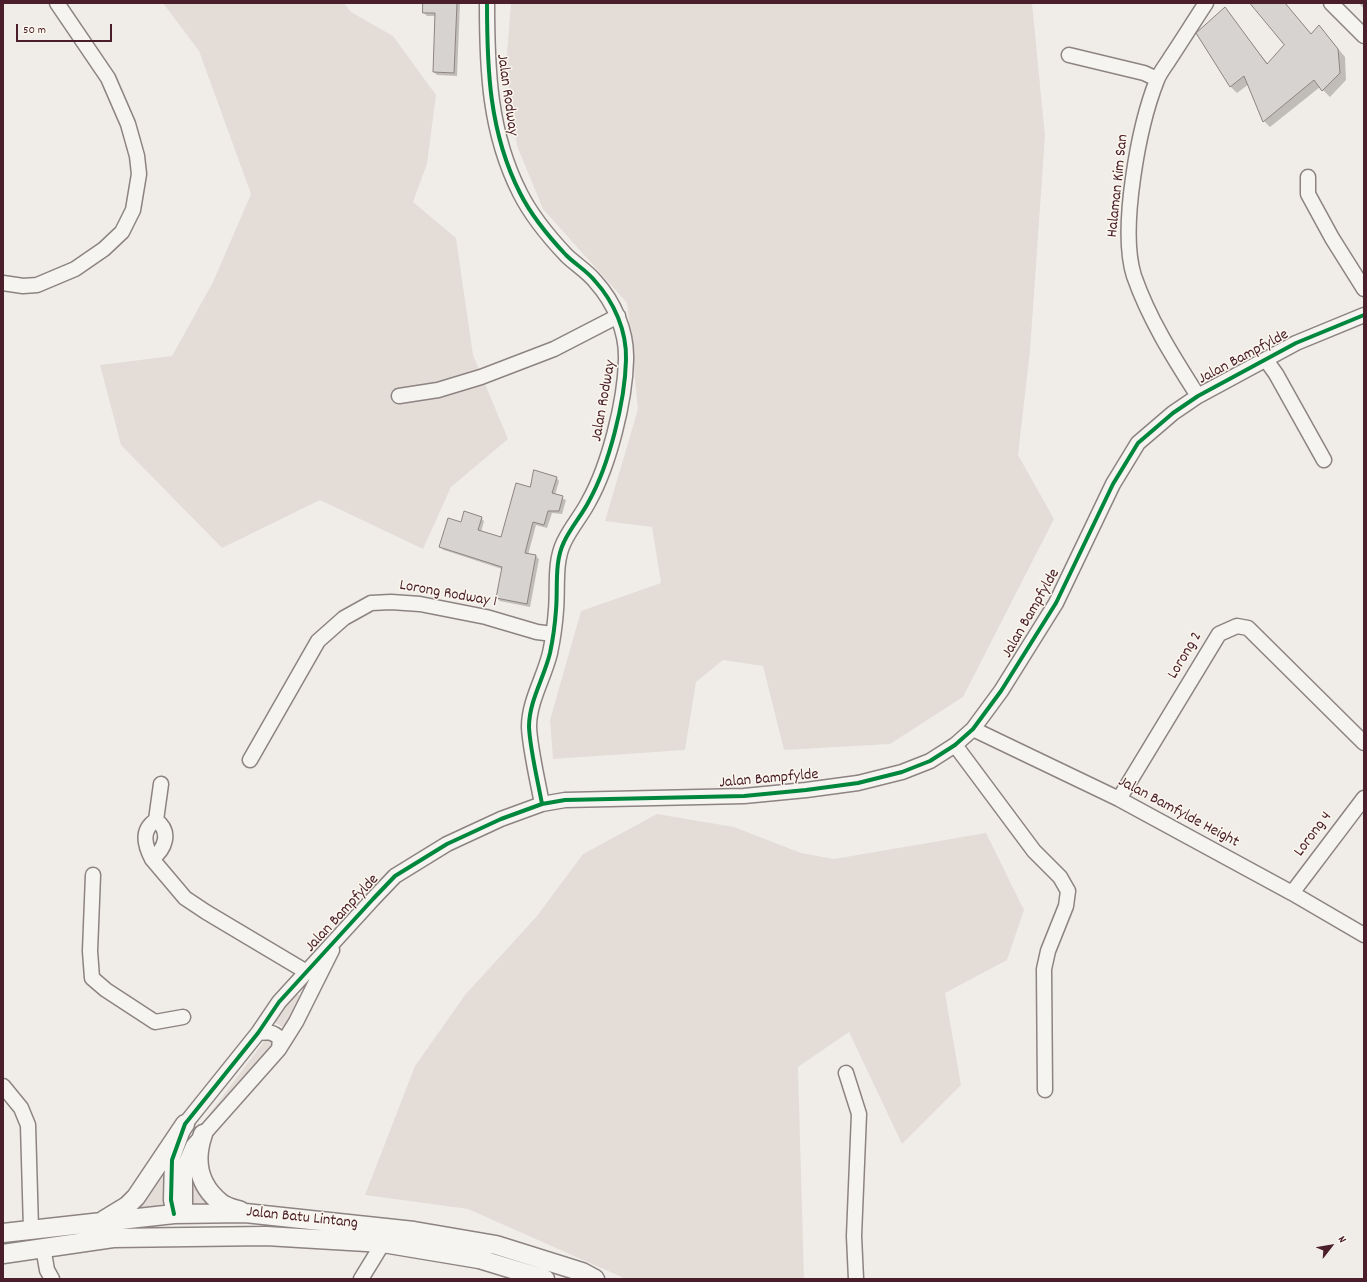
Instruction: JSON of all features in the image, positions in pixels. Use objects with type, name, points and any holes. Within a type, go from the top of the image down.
[{"type":"main road","points":[[96,1224],[116,1214],[136,1197],[185,1124]]},
{"type":"main road","points":[[203,1134],[198,1148],[197,1160],[201,1178],[212,1194],[222,1204],[245,1213]]},
{"type":"main road","name":"Jalan Batu Lintang","points":[[3,1233],[31,1229],[245,1213],[414,1231],[496,1246],[582,1272],[595,1279]]},
{"type":"main road","points":[[113,1238],[165,1231],[179,1218],[191,1232],[237,1235]]},
{"type":"main road","name":"Jalan Batu Lintang","points":[[3,1254],[113,1238],[237,1235],[383,1243],[479,1259],[545,1279]]},
{"type":"street","points":[[3,283],[23,286],[37,284],[75,268],[104,249],[122,232],[133,210],[139,174],[137,156],[128,124],[108,78],[57,3]]},
{"type":"street","name":"Jalan Rodway","points":[[488,3],[487,62],[496,129],[506,162],[520,194],[539,223],[566,255],[595,281],[618,316],[622,328],[626,359],[620,406],[603,472],[589,502],[563,543],[557,568],[556,611],[550,654],[530,711],[529,729],[542,804]]},
{"type":"street","name":"Halaman Kim San","points":[[1198,396],[1160,336],[1134,274],[1129,246],[1137,144],[1157,79],[1206,3]]},
{"type":"street","points":[[1331,3],[1364,36]]},
{"type":"street","points":[[1069,56],[1144,73],[1157,79]]},
{"type":"street","points":[[1308,177],[1308,194],[1332,238],[1364,289]]},
{"type":"street","name":"Jalan Bampfylde","points":[[179,1218],[171,1194],[172,1160],[185,1124],[258,1033],[279,1002],[305,971],[396,876],[448,844],[502,819],[542,804],[565,800],[744,796],[806,790],[858,783],[902,772],[930,761],[955,745],[973,729],[1001,691],[1056,603],[1112,484],[1138,443],[1173,413],[1198,396],[1296,343],[1364,315]]},
{"type":"street","points":[[398,396],[438,390],[481,377],[554,349],[618,316]]},
{"type":"street","points":[[1266,360],[1276,374],[1324,460]]},
{"type":"street","name":"Lorong Rodway 1","points":[[250,760],[318,641],[344,618],[371,603],[391,602],[420,604],[486,617],[537,632],[553,634]]},
{"type":"street","name":"Lorong 2","points":[[1119,800],[1219,634],[1237,626],[1248,628],[1364,743]]},
{"type":"street","name":"Jalan Bamfylde Height","points":[[973,729],[1119,800],[1292,893],[1364,935]]},
{"type":"street","points":[[955,745],[1034,851],[1060,877],[1068,891],[1066,906],[1048,951],[1044,969],[1045,1090]]},
{"type":"street","points":[[161,784],[156,820],[149,825],[145,832],[146,844],[152,859],[190,901],[305,971]]},
{"type":"street","name":"Lorong 4","points":[[1292,893],[1364,798]]},
{"type":"street","points":[[152,859],[162,850],[166,841],[164,829],[156,820]]},
{"type":"street","points":[[93,875],[90,951],[92,978],[106,990],[155,1022],[183,1018]]},
{"type":"street","name":"Jalan Bampfylde","points":[[179,1218],[185,1165],[194,1146],[279,1049],[296,1022],[337,939]]},
{"type":"street","points":[[258,1033],[272,1032],[275,1034],[280,1040],[279,1049]]},
{"type":"street","points":[[846,1073],[860,1114],[854,1236],[856,1279]]},
{"type":"street","points":[[3,1086],[21,1108],[28,1125],[31,1229]]},
{"type":"street","points":[[362,1279],[383,1243]]},
{"type":"street","points":[[43,1247],[47,1270],[52,1279]]},
{"type":"shaded area","points":[[163,3],[344,3],[351,12],[393,36],[436,95],[427,164],[413,202],[456,238],[473,355],[508,439],[451,487],[423,549],[320,500],[222,548],[121,445],[100,365],[172,356],[213,282],[251,194],[199,51]]},
{"type":"shaded area","points":[[511,3],[1032,3],[1045,136],[1030,351],[1018,455],[1054,519],[963,697],[890,744],[784,750],[763,666],[723,660],[696,682],[685,750],[553,759],[550,720],[581,611],[661,583],[652,527],[605,521],[638,409],[627,303],[543,209],[517,146],[506,65]]},
{"type":"shaded area","points":[[657,814],[734,827],[801,853],[834,859],[986,833],[1024,910],[1007,960],[945,993],[961,1085],[902,1144],[849,1032],[798,1067],[804,1279],[626,1279],[468,1209],[365,1195],[415,1066],[465,995],[537,916],[583,854]]},
{"type":"shaded area","points":[[294,992],[300,996],[286,1029],[274,1022]]},
{"type":"shaded area","points":[[268,1036],[275,1042],[189,1141]]},
{"type":"shaded area","points":[[167,1162],[168,1209],[130,1211]]},
{"type":"shaded area","points":[[189,1169],[216,1207],[191,1209]]},
{"type":"building","points":[[423,3],[457,3],[454,73],[433,72],[435,13],[423,13]]},
{"type":"building","points":[[1250,3],[1285,3],[1311,34],[1319,25],[1338,49],[1340,73],[1322,91],[1314,80],[1263,122],[1244,76],[1230,87],[1196,33],[1225,7],[1267,64],[1284,45]]},
{"type":"building","points":[[534,470],[557,477],[552,493],[563,496],[559,511],[548,511],[544,525],[533,522],[525,553],[536,555],[527,604],[496,598],[502,567],[439,547],[448,518],[461,522],[464,511],[482,517],[478,530],[501,537],[516,483],[530,487]]},
{"type":"cycle path","points":[[487,3],[489,76],[492,100],[502,147],[510,170],[524,201],[541,226],[566,255],[592,277],[608,298],[622,328],[626,349],[623,395],[615,433],[609,452],[596,486],[586,506],[564,542],[561,550],[557,575],[556,615],[550,653],[531,708],[529,727],[531,745],[542,804]]},
{"type":"cycle path","points":[[174,1214],[171,1200],[172,1160],[185,1124],[258,1033],[279,1002],[395,876],[447,844],[501,819],[542,804],[565,800],[744,796],[806,790],[858,783],[902,772],[930,761],[955,745],[973,729],[1001,691],[1056,603],[1113,484],[1138,443],[1173,413],[1198,396],[1296,343],[1364,315]]}]
